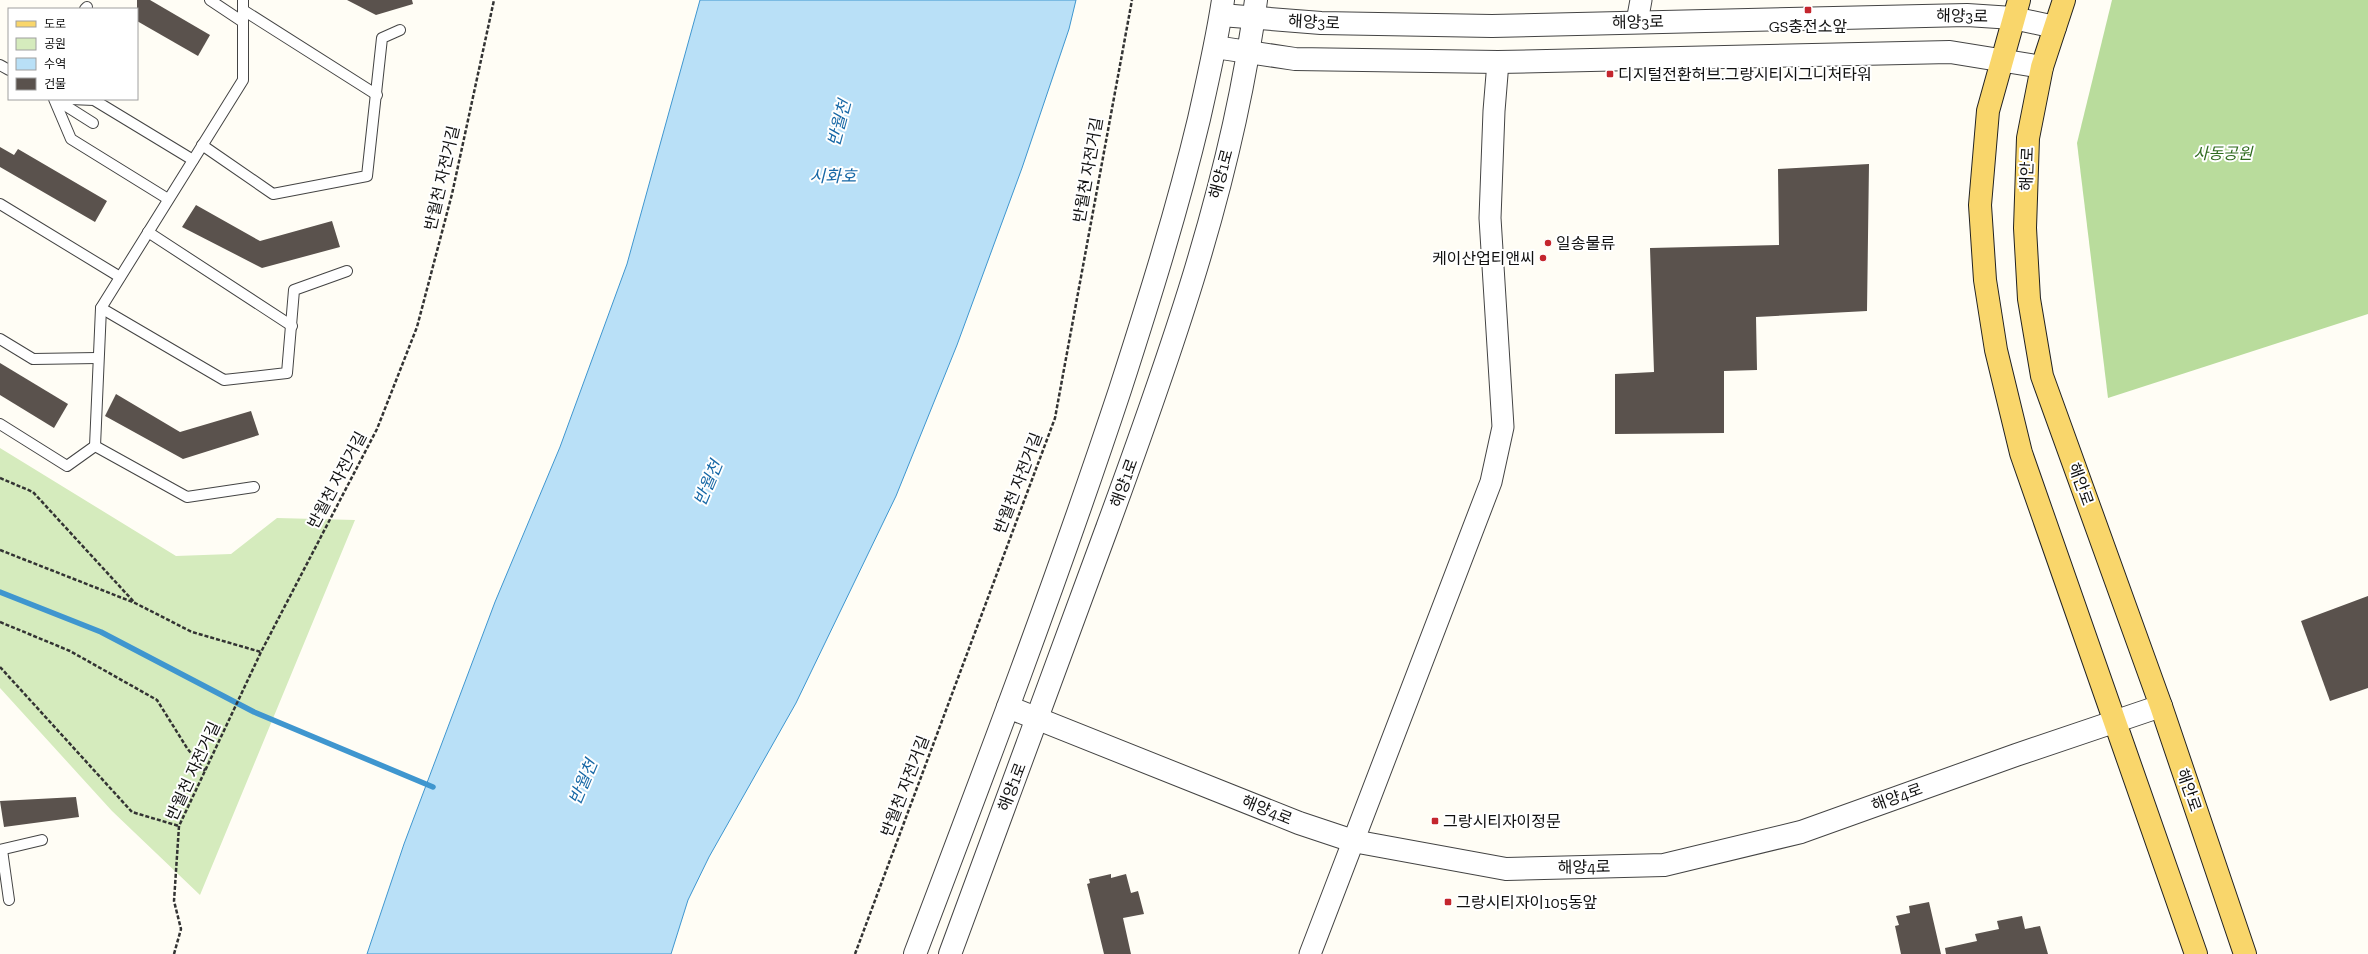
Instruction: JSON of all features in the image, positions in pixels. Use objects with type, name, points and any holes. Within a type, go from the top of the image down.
[{"type":"main road","name":"해안로","points":[[2064,0],[2042,67],[2028,138],[2025,228],[2028,299],[2042,376],[2161,706],[2245,954]]},
{"type":"main road","points":[[2016,9],[1988,111],[1980,205],[1986,280],[1996,350],[2021,453],[2196,954]]},
{"type":"street","points":[[1637,22],[1641,0]]},
{"type":"street","name":"해양3로","points":[[1222,8],[1255,9],[1315,22],[1484,26],[1967,15],[2016,9],[2055,26]]},
{"type":"street","name":"해양1로","points":[[915,954],[1008,707],[1093,470],[1155,282],[1185,175],[1215,47],[1222,8]]},
{"type":"street","name":"해양1로","points":[[950,954],[1163,375],[1198,262],[1220,179],[1236,114],[1255,9]]},
{"type":"street","points":[[1215,47],[1295,59],[1498,62],[1950,52],[2042,67]]},
{"type":"street","points":[[1310,954],[1490,482],[1503,427],[1490,218],[1494,111],[1498,62]]},
{"type":"street","name":"해양4로","points":[[1008,707],[1299,823],[1353,841],[1506,869],[1664,865],[1801,832],[2161,706]]},
{"type":"lane","points":[[210,0],[243,22]]},
{"type":"lane","points":[[95,446],[97,358],[101,308],[243,80],[243,5]]},
{"type":"lane","points":[[243,5],[377,95]]},
{"type":"lane","points":[[202,145],[273,194],[367,176],[382,38],[400,30]]},
{"type":"lane","points":[[55,100],[71,139],[168,199]]},
{"type":"lane","points":[[57,100],[93,123]]},
{"type":"lane","points":[[94,100],[193,160]]},
{"type":"lane","points":[[0,204],[120,277]]},
{"type":"lane","points":[[148,232],[292,326]]},
{"type":"lane","points":[[101,308],[224,380],[287,373],[294,290],[347,271]]},
{"type":"lane","points":[[0,339],[33,359],[97,358]]},
{"type":"lane","points":[[0,424],[67,466],[95,446]]},
{"type":"lane","points":[[95,446],[187,497],[254,487]]},
{"type":"lane","points":[[9,900],[1,850],[42,840]]},
{"type":"path","name":"반월천 자전거길","points":[[174,954],[181,929],[174,901],[179,826],[222,738],[261,652],[377,429],[418,327],[452,194],[494,0]]},
{"type":"path","name":"반월천 자전거길","points":[[855,954],[1055,418],[1132,0]]},
{"type":"path","points":[[0,478],[32,492],[135,603]]},
{"type":"path","points":[[0,550],[135,603],[192,632],[261,652]]},
{"type":"path","points":[[0,622],[70,651],[157,700],[188,748],[206,771]]},
{"type":"path","points":[[0,667],[132,812],[179,826]]},
{"type":"green space","name":"사동공원","points":[[2112,0],[2368,0],[2368,314],[2108,398],[2077,143]]},
{"type":"green space","points":[[0,448],[176,556],[231,554],[277,518],[355,520],[200,895],[112,811],[0,688]]},
{"type":"water","name":"시화호","points":[[700,0],[1076,0],[1069,29],[1022,168],[957,345],[896,496],[796,703],[709,857],[688,900],[671,954],[367,954],[404,844],[495,602],[560,447],[627,264]]},
{"type":"building","points":[[137,0],[150,0],[210,35],[198,56],[138,22]]},
{"type":"building","points":[[347,0],[412,0],[413,4],[376,15]]},
{"type":"building","points":[[0,147],[14,155],[18,149],[107,201],[95,222],[0,167]]},
{"type":"building","points":[[1869,164],[1867,311],[1756,317],[1757,370],[1724,371],[1724,433],[1615,434],[1615,374],[1654,372],[1650,248],[1779,245],[1778,169]]},
{"type":"building","points":[[196,205],[260,241],[332,221],[340,247],[262,268],[182,227]]},
{"type":"building","points":[[0,363],[68,404],[54,428],[0,395]]},
{"type":"building","points":[[116,394],[180,432],[251,411],[259,435],[183,459],[105,416]]},
{"type":"building","points":[[2368,596],[2368,688],[2330,701],[2301,621]]},
{"type":"building","points":[[76,797],[79,817],[4,827],[0,801]]},
{"type":"building","points":[[1111,874],[1111,878],[1126,874],[1131,893],[1138,891],[1144,914],[1123,918],[1131,954],[1104,954],[1087,884],[1090,883],[1089,879]]},
{"type":"building","points":[[1929,902],[1941,954],[1901,954],[1895,926],[1899,925],[1896,916],[1910,913],[1909,906]]},
{"type":"building","points":[[2022,916],[2025,929],[2040,926],[2048,954],[1946,954],[1945,948],[1977,941],[1975,934],[1999,929],[1997,921]]},
{"type":"waterway","points":[[0,592],[101,632],[254,712],[433,787]]},
{"type":"place","name":"GS충전소앞","points":[[1808,10]]},
{"type":"place","name":"디지털전환허브.그랑시티시그니처타워","points":[[1610,74]]},
{"type":"place","name":"일송물류","points":[[1548,243]]},
{"type":"place","name":"케이산업티앤씨","points":[[1543,258]]},
{"type":"place","name":"그랑시티자이정문","points":[[1435,821]]},
{"type":"place","name":"그랑시티자이105동앞","points":[[1448,902]]},
{"type":"water label","name":"반월천","points":[[839,123]]},
{"type":"water label","name":"반월천","points":[[708,483]]},
{"type":"water label","name":"반월천","points":[[583,782]]}]
